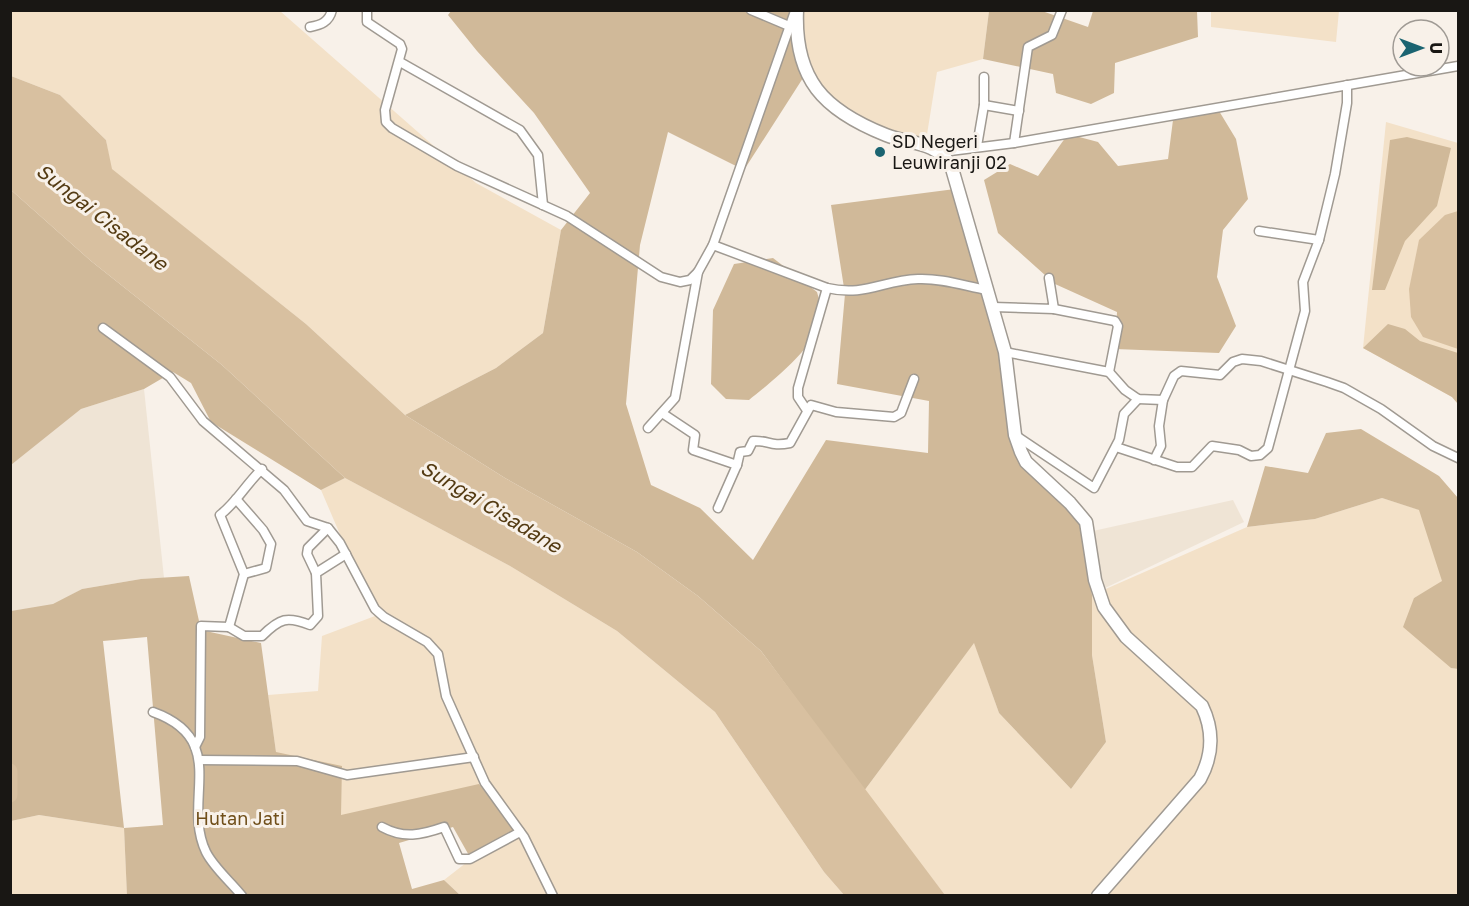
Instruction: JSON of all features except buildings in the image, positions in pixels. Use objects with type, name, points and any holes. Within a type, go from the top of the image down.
[{"type":"main road","points":[[796,10],[798,55],[808,77],[826,99],[845,114],[887,135],[942,152],[951,165],[1005,352],[1016,435],[1026,462],[1070,503],[1086,522],[1095,580],[1104,607],[1126,637],[1202,706],[1211,733],[1208,765],[1200,779],[1098,896]]},
{"type":"street","points":[[310,27],[320,26],[330,18],[332,10]]},
{"type":"street","points":[[367,10],[367,22],[400,44],[400,62],[385,110],[386,122],[392,128],[457,166],[567,216],[661,277],[680,282],[690,280],[698,272],[713,244],[796,10]]},
{"type":"street","points":[[751,10],[789,26]]},
{"type":"street","points":[[1014,143],[1028,47],[1052,35],[1062,10]]},
{"type":"street","points":[[400,62],[520,130],[538,155],[543,205]]},
{"type":"street","points":[[942,152],[1014,143],[1458,66]]},
{"type":"street","points":[[977,146],[984,105],[984,77]]},
{"type":"street","points":[[1116,447],[1177,468],[1191,467],[1212,446],[1239,450],[1251,456],[1260,456],[1268,448],[1305,311],[1303,282],[1319,240],[1337,162],[1347,104],[1347,85]]},
{"type":"street","points":[[984,105],[1019,111]]},
{"type":"street","points":[[1259,231],[1319,240]]},
{"type":"street","points":[[713,244],[827,288],[862,291],[916,279],[987,290]]},
{"type":"street","points":[[648,428],[675,398],[698,272]]},
{"type":"street","points":[[1049,278],[1054,309]]},
{"type":"street","points":[[718,508],[737,465],[740,452],[748,451],[753,441],[761,441],[774,446],[790,443],[805,417],[806,409],[798,397],[798,388],[827,288]]},
{"type":"street","points":[[993,307],[1054,309],[1115,321],[1118,326],[1109,372]]},
{"type":"street","points":[[103,328],[170,377],[188,398],[203,421],[284,490],[307,521],[328,528],[346,554],[375,609],[384,618],[427,642],[438,654],[446,696],[484,783],[520,832],[553,896]]},
{"type":"street","points":[[1005,352],[1109,372],[1125,390],[1138,399],[1163,400]]},
{"type":"street","points":[[1154,460],[1161,446],[1159,426],[1163,400],[1174,376],[1181,371],[1220,375],[1233,362],[1242,358],[1261,361],[1344,388],[1433,446],[1458,458]]},
{"type":"street","points":[[806,409],[816,405],[836,412],[894,417],[901,412],[914,379]]},
{"type":"street","points":[[1016,435],[1094,488],[1116,447],[1124,414],[1138,399]]},
{"type":"street","points":[[662,412],[695,435],[693,450],[737,465]]},
{"type":"street","points":[[229,627],[244,574],[220,515],[236,499],[246,484],[262,470]]},
{"type":"street","points":[[236,499],[263,530],[271,544],[266,568],[244,574]]},
{"type":"street","points":[[195,747],[200,737],[201,626],[229,627],[244,636],[262,636],[276,622],[293,619],[310,625],[318,616],[316,573],[308,554],[308,548],[328,528]]},
{"type":"street","points":[[316,573],[346,554]]},
{"type":"street","points":[[153,712],[180,725],[195,747],[199,760],[200,831],[206,853],[242,896]]},
{"type":"street","points":[[199,760],[297,761],[347,775],[474,757]]},
{"type":"street","points":[[382,827],[395,834],[418,836],[444,827],[459,859],[470,859],[520,832]]},
{"type":"shaded area","points":[[10,11],[280,11],[476,183],[561,230],[543,333],[496,368],[405,415],[306,324],[111,169],[106,140],[60,95],[11,76]]},
{"type":"shaded area","points":[[795,11],[989,11],[983,59],[937,72],[925,147],[863,127],[844,118],[814,93],[803,75],[796,52]]},
{"type":"shaded area","points":[[1211,11],[1339,11],[1336,42],[1211,27]]},
{"type":"shaded area","points":[[1386,122],[1458,143],[1458,404],[1452,397],[1363,348]]},
{"type":"shaded area","points":[[144,389],[164,578],[141,579],[82,589],[53,605],[11,611],[11,465],[81,409]]},
{"type":"shaded area","points":[[345,478],[510,566],[617,631],[715,712],[824,872],[844,895],[460,895],[444,880],[471,859],[480,785],[341,816],[276,752],[268,695],[318,691],[322,636],[375,616],[321,490]]},
{"type":"shaded area","points":[[1382,498],[1420,510],[1443,582],[1414,598],[1451,668],[1458,669],[1458,895],[945,895],[864,791],[974,642],[999,713],[1071,789],[1106,742],[1092,655],[1092,595],[1247,527],[1315,519]]},
{"type":"shaded area","points":[[1233,500],[1244,522],[1103,589],[1093,531]]},
{"type":"shaded area","points":[[39,815],[124,828],[127,895],[11,896],[11,821]]},
{"type":"green space","points":[[451,11],[795,11],[795,50],[803,78],[744,170],[668,132],[640,245],[626,404],[651,485],[700,508],[753,560],[826,440],[928,453],[929,401],[837,384],[845,294],[831,205],[955,189],[999,338],[1018,450],[1069,497],[1082,527],[1092,595],[1092,655],[1106,742],[1071,789],[999,713],[974,643],[864,791],[761,651],[698,596],[637,552],[505,478],[405,415],[496,368],[543,333],[561,230],[590,193],[534,113],[477,51],[448,15]]},
{"type":"green space","points":[[989,11],[1042,11],[1088,27],[1093,11],[1197,11],[1198,37],[1115,63],[1114,93],[1091,104],[1056,93],[1053,74],[983,59]]},
{"type":"green space","points":[[1216,106],[1236,139],[1248,199],[1223,230],[1217,277],[1236,326],[1219,353],[1115,349],[1117,312],[1055,284],[998,233],[984,180],[1010,164],[1038,176],[1068,134],[1098,142],[1118,166],[1168,159],[1173,120]]},
{"type":"green space","points":[[1407,137],[1451,148],[1437,206],[1405,241],[1385,290],[1372,290],[1390,140]]},
{"type":"green space","points":[[11,190],[91,261],[222,365],[345,478],[321,490],[211,422],[191,383],[173,372],[144,389],[81,409],[11,465]]},
{"type":"green space","points":[[773,258],[817,292],[822,312],[820,326],[793,362],[749,400],[726,399],[711,384],[713,310],[734,264]]},
{"type":"green space","points":[[1388,324],[1405,329],[1420,341],[1458,353],[1458,404],[1452,397],[1363,348]]},
{"type":"green space","points":[[1361,429],[1439,476],[1458,498],[1458,669],[1451,668],[1403,627],[1414,598],[1442,581],[1419,510],[1382,498],[1315,519],[1247,527],[1265,466],[1308,473],[1326,433]]},
{"type":"green space","name":"Hutan Jati","points":[[189,576],[201,630],[261,643],[276,752],[342,766],[341,815],[479,784],[518,835],[471,859],[453,827],[399,843],[412,889],[444,880],[460,895],[127,896],[124,828],[39,815],[11,821],[11,611],[53,604],[82,589],[141,579]],"holes":[[[147,637],[163,825],[124,828],[103,641]]]},
{"type":"water","name":"Sungai Cisadane","points":[[11,76],[60,95],[106,140],[112,169],[306,324],[405,415],[505,478],[637,552],[698,596],[761,651],[945,895],[844,895],[824,872],[715,712],[617,631],[510,566],[345,478],[222,365],[91,261],[11,190]]},
{"type":"water","points":[[1458,211],[1458,349],[1423,337],[1411,317],[1409,289],[1419,240],[1445,215]]},
{"type":"waterway","points":[[10,771],[10,795]]},
{"type":"place","name":"SD Negeri Leuwiranji 02","points":[[880,152]]}]
